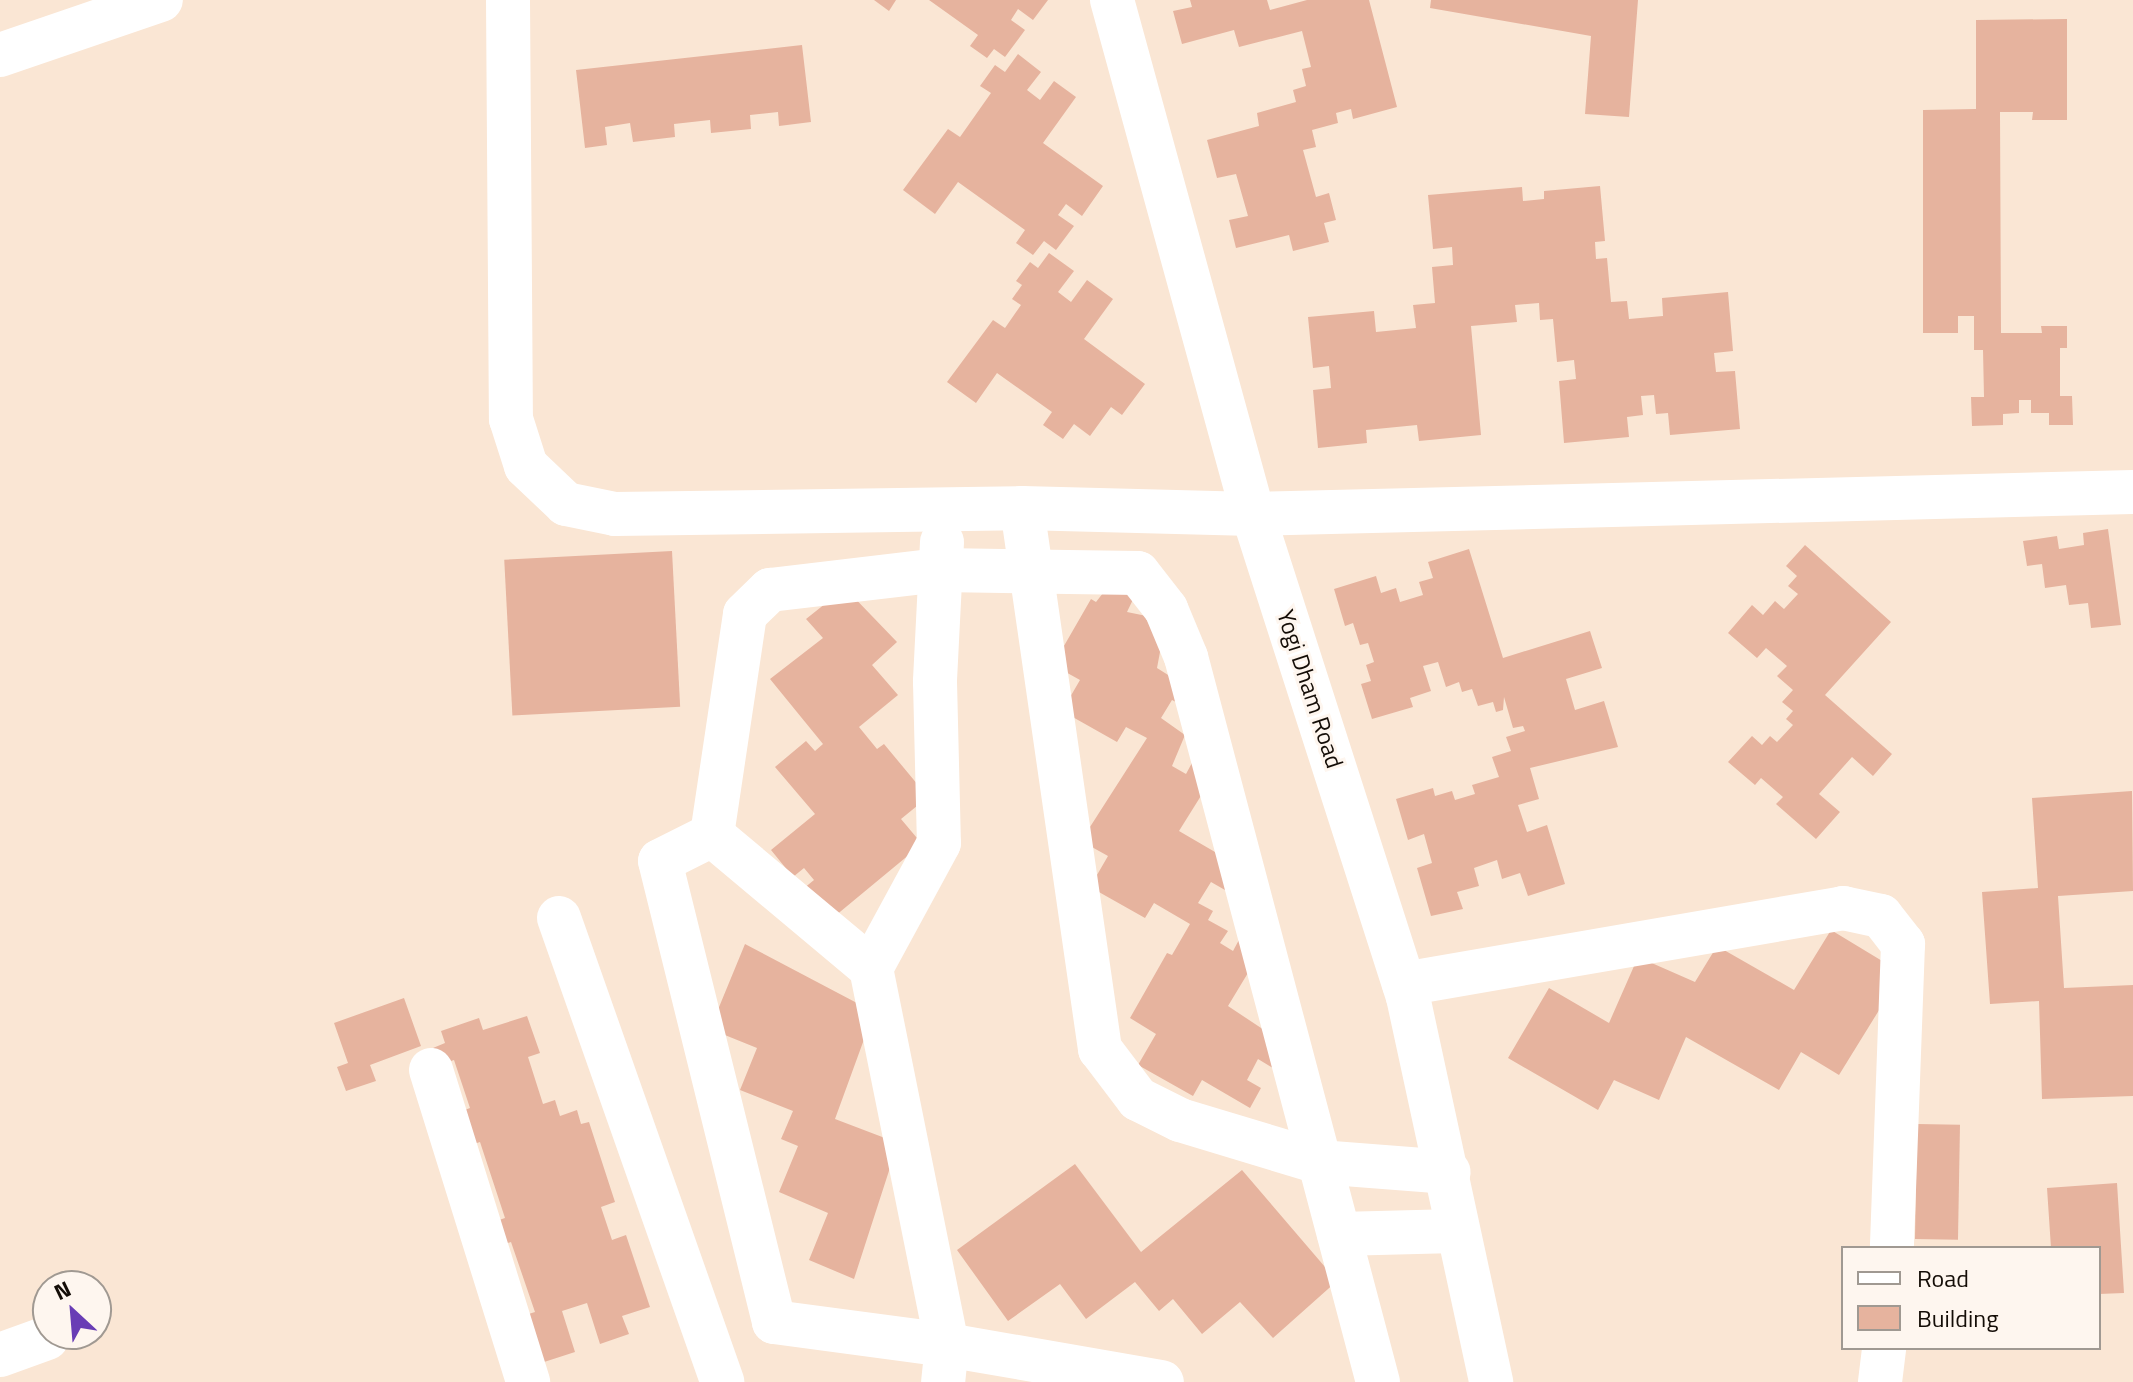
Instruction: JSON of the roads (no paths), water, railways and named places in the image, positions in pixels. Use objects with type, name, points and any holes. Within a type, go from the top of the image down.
[{"type":"street","points":[[0,55],[161,0]]},
{"type":"street","points":[[508,0],[511,419],[526,466],[566,504],[615,514],[1022,508],[1253,514],[2133,492]]},
{"type":"street","name":"Yogi Dham Road","points":[[1112,0],[1253,514],[1404,984],[1449,1172],[1456,1231],[1491,1382]]},
{"type":"street","points":[[1022,508],[1028,571],[1100,1049],[1138,1099],[1180,1120],[1319,1162],[1449,1172]]},
{"type":"street","points":[[931,1363],[871,968],[939,843],[935,682],[944,509]]},
{"type":"street","points":[[712,835],[745,614],[770,590],[941,570],[1138,573],[1166,609],[1186,657],[1378,1382]]},
{"type":"street","points":[[712,835],[871,968]]},
{"type":"street","points":[[712,835],[660,861],[774,1322],[931,1363],[1162,1382]]},
{"type":"street","points":[[1404,984],[1843,908],[1881,916],[1903,944],[1892,1246]]},
{"type":"street","points":[[559,918],[722,1382]]},
{"type":"street","points":[[431,1070],[528,1382]]},
{"type":"street","points":[[1339,1234],[1456,1231]]},
{"type":"street","points":[[0,1355],[32,1343]]},
{"type":"street","points":[[1880,1382],[1884,1350]]}]
